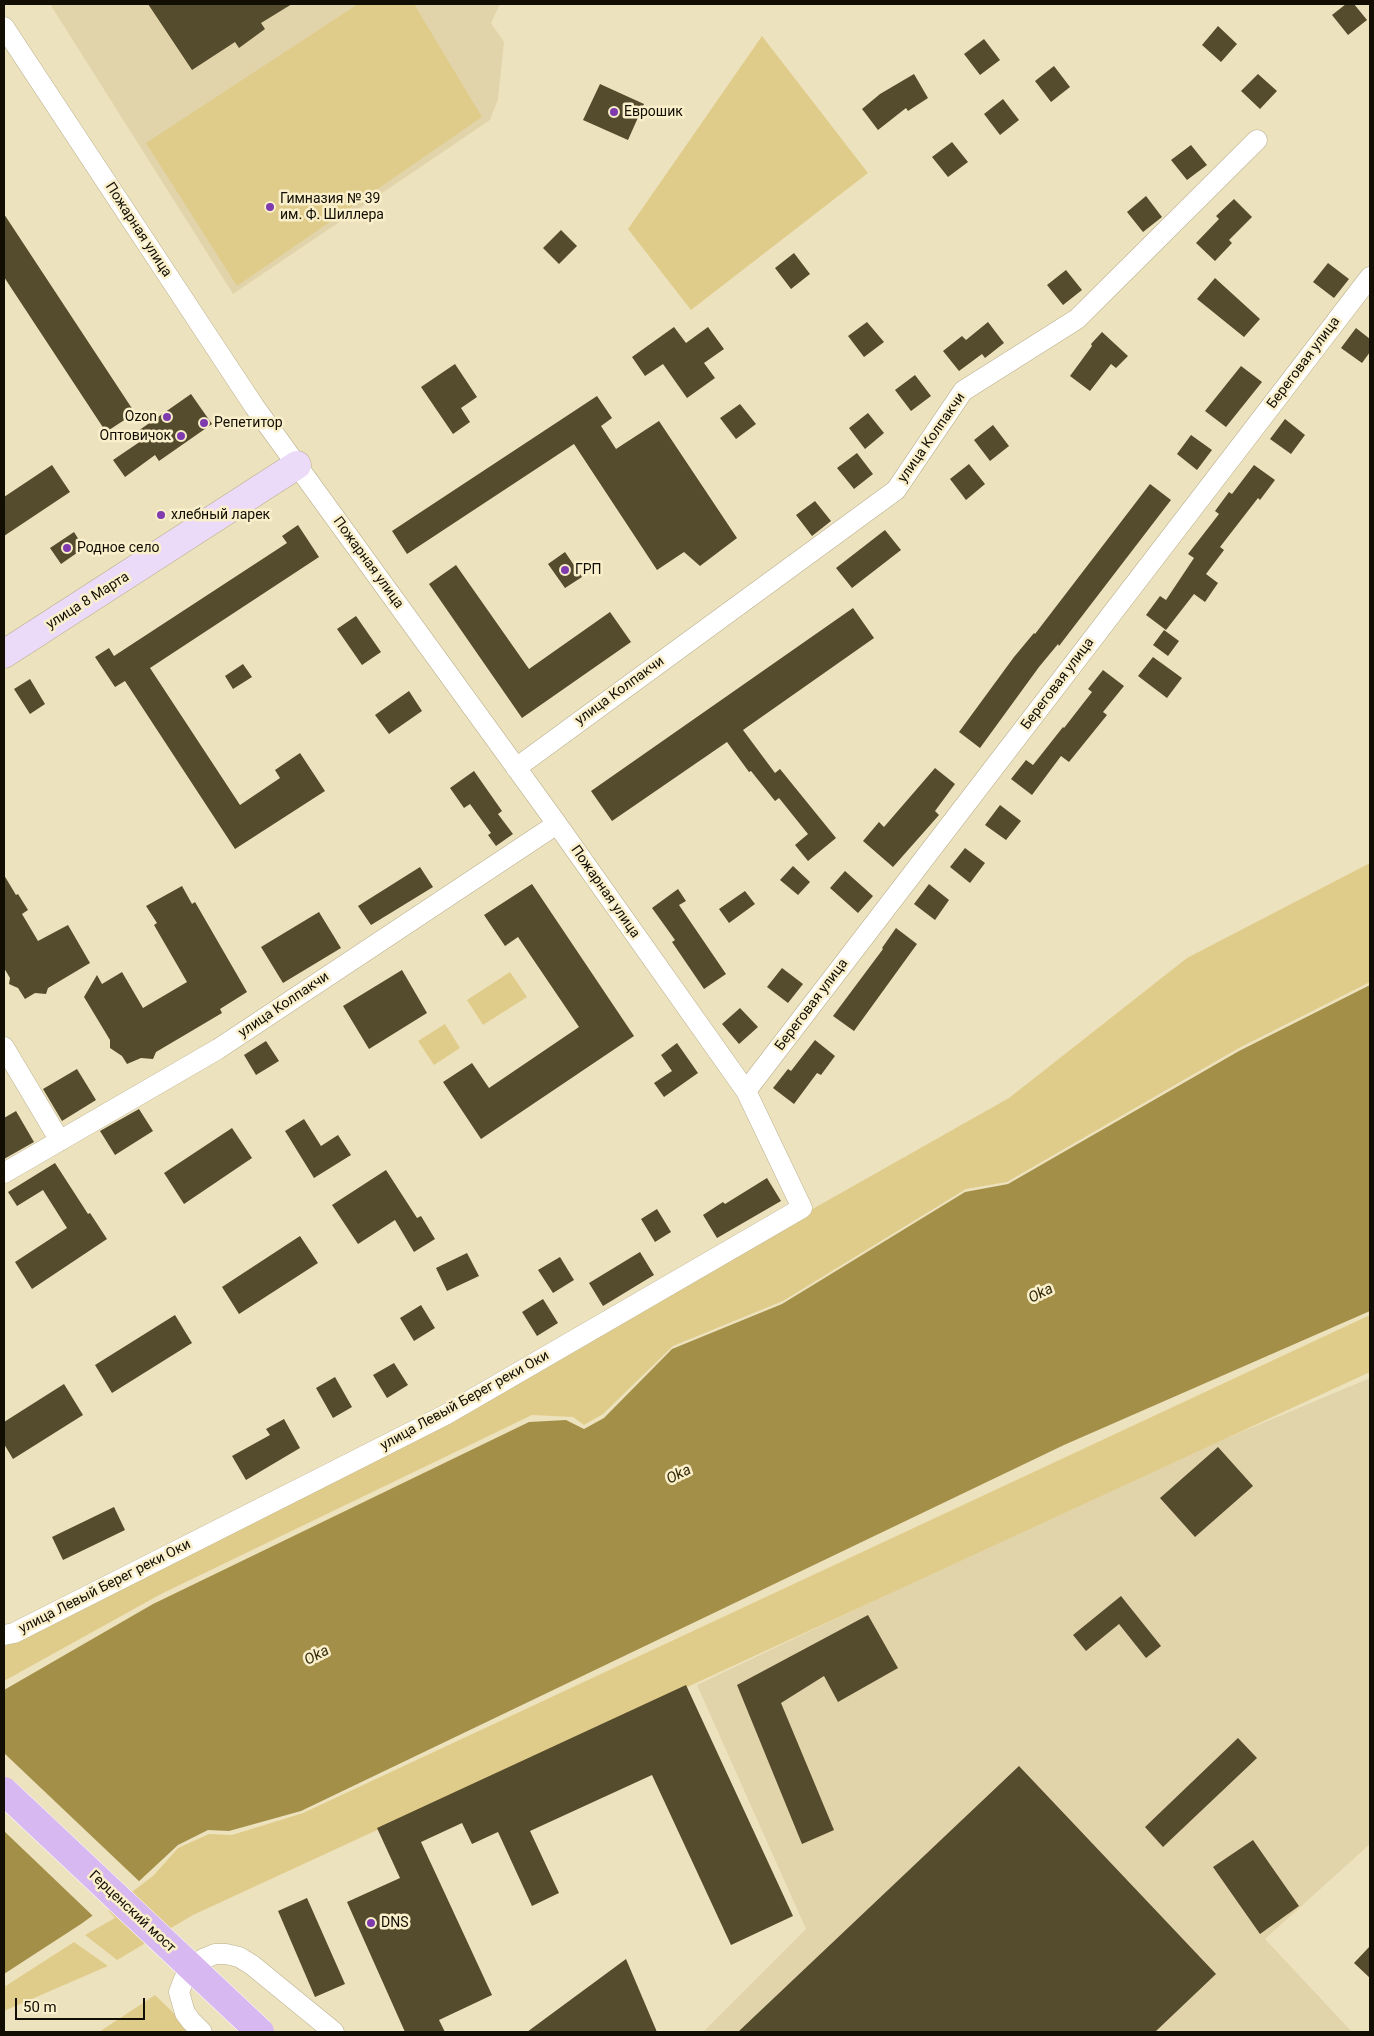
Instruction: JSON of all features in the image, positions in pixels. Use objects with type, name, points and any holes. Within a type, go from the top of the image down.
[{"type":"main road","name":"Герценский мост","points":[[4,1791],[260,2032]]},
{"type":"street","name":"Пожарная улица","points":[[4,27],[238,383],[557,824],[746,1091]]},
{"type":"street","name":"улица Колпакчи","points":[[516,768],[896,490],[963,392],[1078,319],[1257,140]]},
{"type":"street","name":"Береговая улица","points":[[746,1091],[1370,277]]},
{"type":"street","name":"улица 8 Марта","points":[[4,654],[297,465]]},
{"type":"street","name":"улица Колпакчи","points":[[4,1173],[218,1049],[557,824]]},
{"type":"street","points":[[4,1047],[60,1141]]},
{"type":"street","name":"улица Левый Берег реки Оки","points":[[4,1635],[14,1633],[445,1415],[802,1208],[746,1091]]},
{"type":"street","points":[[202,2032],[185,2013],[179,1992],[184,1979],[192,1967],[214,1954],[226,1954],[240,1957],[252,1964],[334,2032]]},
{"type":"shaded area","name":"Гимназия № 39 им. Ф. Шиллера","points":[[50,4],[500,4],[491,23],[504,42],[498,99],[490,120],[233,294]]},
{"type":"shaded area","name":"Гимназия № 39 им. Ф. Шиллера","points":[[358,4],[414,4],[482,117],[237,286],[146,143]]},
{"type":"shaded area","points":[[762,36],[868,173],[691,310],[628,229]]},
{"type":"shaded area","points":[[1370,863],[1370,982],[1239,1048],[1007,1182],[966,1189],[783,1301],[673,1346],[603,1414],[584,1425],[573,1417],[532,1415],[161,1594],[4,1681],[4,1639],[802,1215],[1009,1098],[1187,958]]},
{"type":"shaded area","points":[[510,972],[527,997],[483,1025],[467,1000]]},
{"type":"shaded area","points":[[445,1024],[460,1048],[434,1065],[418,1041]]},
{"type":"shaded area","points":[[1370,1315],[1370,1372],[193,1915],[117,1960],[85,1935],[115,1918],[108,1910],[153,1876],[178,1848],[209,1834],[232,1835],[303,1813]]},
{"type":"shaded area","points":[[1370,1378],[1370,1844],[1265,1939],[1352,2032],[703,2032],[806,1929],[697,1685],[1120,1483]]},
{"type":"shaded area","points":[[74,1942],[108,1966],[4,2011],[4,1987]]},
{"type":"shaded area","points":[[155,1995],[193,2032],[99,2032]]},
{"type":"water","name":"Oka","points":[[1370,985],[1370,1311],[1064,1445],[301,1811],[229,1831],[208,1830],[178,1845],[136,1884],[81,1924],[4,1974],[4,1690],[153,1604],[529,1422],[566,1420],[584,1429],[604,1418],[672,1349],[782,1304],[965,1192],[1008,1184],[1239,1051]]},
{"type":"pier","points":[[4,1753],[141,1883],[94,1917],[4,1831]]},
{"type":"building","points":[[148,4],[292,4],[261,23],[265,29],[239,48],[235,42],[192,70]]},
{"type":"building","points":[[1346,4],[1354,4],[1367,20],[1348,35],[1332,15]]},
{"type":"building","points":[[1218,26],[1237,44],[1221,62],[1202,45]]},
{"type":"building","points":[[984,39],[1000,60],[980,75],[964,54]]},
{"type":"building","points":[[1054,66],[1070,87],[1051,102],[1035,81]]},
{"type":"building","points":[[914,74],[928,98],[908,111],[906,108],[878,130],[862,109],[880,94]]},
{"type":"building","points":[[1258,74],[1277,91],[1260,109],[1241,91]]},
{"type":"building","name":"Еврошик","points":[[600,84],[644,104],[628,140],[583,120]]},
{"type":"building","points":[[1003,99],[1019,120],[1000,135],[984,114]]},
{"type":"building","points":[[952,142],[968,162],[948,177],[932,157]]},
{"type":"building","points":[[1191,145],[1207,165],[1187,180],[1171,160]]},
{"type":"building","points":[[1146,196],[1162,217],[1143,232],[1127,212]]},
{"type":"building","points":[[1234,199],[1252,217],[1229,240],[1232,243],[1215,261],[1196,243],[1219,219],[1216,216]]},
{"type":"building","points":[[4,214],[135,413],[106,432],[4,277]]},
{"type":"building","points":[[561,230],[577,246],[559,264],[543,248]]},
{"type":"building","points":[[794,253],[810,274],[791,289],[775,268]]},
{"type":"building","points":[[1328,263],[1349,279],[1334,298],[1313,282]]},
{"type":"building","points":[[1066,270],[1082,290],[1063,305],[1047,285]]},
{"type":"building","points":[[1215,278],[1260,319],[1244,337],[1197,299]]},
{"type":"building","points":[[867,322],[884,342],[864,357],[848,336]]},
{"type":"building","points":[[988,322],[1004,343],[985,358],[982,354],[959,371],[943,351],[962,336],[966,340]]},
{"type":"building","points":[[674,327],[686,343],[708,327],[724,349],[704,363],[715,378],[687,398],[663,364],[645,376],[632,357]]},
{"type":"building","points":[[1356,328],[1370,339],[1370,352],[1362,363],[1341,348]]},
{"type":"building","points":[[1102,332],[1128,356],[1116,368],[1111,364],[1090,391],[1070,376],[1092,346],[1091,344]]},
{"type":"building","points":[[455,364],[477,397],[461,408],[470,422],[453,434],[421,387]]},
{"type":"building","points":[[1241,366],[1262,382],[1226,427],[1205,411]]},
{"type":"building","points":[[915,375],[931,396],[911,411],[895,390]]},
{"type":"building","points":[[191,394],[212,424],[159,461],[155,455],[125,477],[113,460],[144,439],[138,431]]},
{"type":"building","points":[[597,396],[612,418],[601,426],[616,449],[659,421],[737,538],[700,566],[684,552],[657,570],[574,444],[407,554],[392,531]]},
{"type":"building","points":[[740,404],[756,424],[736,439],[720,418]]},
{"type":"building","points":[[868,413],[884,433],[865,449],[849,428]]},
{"type":"building","points":[[1285,419],[1305,435],[1291,454],[1270,439]]},
{"type":"building","points":[[993,425],[1009,446],[990,461],[974,440]]},
{"type":"building","points":[[1191,435],[1212,450],[1197,470],[1177,454]]},
{"type":"building","points":[[857,453],[873,474],[854,489],[837,468]]},
{"type":"building","points":[[969,464],[985,484],[966,500],[950,479]]},
{"type":"building","points":[[52,465],[70,492],[4,536],[4,497]]},
{"type":"building","points":[[1254,465],[1275,480],[1260,500],[1258,498],[1220,547],[1224,550],[1206,574],[1218,583],[1205,602],[1194,594],[1166,630],[1146,615],[1160,596],[1166,600],[1194,558],[1188,554],[1219,514],[1215,511],[1229,492],[1232,494]]},
{"type":"building","points":[[1150,484],[1171,500],[1059,646],[1058,644],[1039,667],[980,748],[959,732],[1014,657],[1035,634]]},
{"type":"building","points":[[815,501],[831,521],[812,536],[796,515]]},
{"type":"building","points":[[298,525],[319,557],[150,668],[240,805],[280,778],[275,770],[300,753],[325,791],[235,849],[125,681],[115,687],[95,657],[109,648],[114,656],[287,543],[282,536]]},
{"type":"building","points":[[885,530],[901,550],[852,588],[836,568]]},
{"type":"building","name":"Родное село","points":[[74,532],[84,548],[61,564],[50,548]]},
{"type":"building","name":"ГРП","points":[[565,552],[582,577],[565,588],[548,564]]},
{"type":"building","points":[[456,565],[529,669],[610,612],[631,642],[522,718],[429,584]]},
{"type":"building","points":[[853,608],[874,638],[743,730],[775,773],[780,769],[836,838],[808,861],[795,845],[808,834],[779,798],[775,801],[751,771],[749,772],[727,742],[612,821],[591,791]]},
{"type":"building","points":[[356,616],[381,652],[362,665],[337,629]]},
{"type":"building","points":[[1164,630],[1179,641],[1168,656],[1153,645]]},
{"type":"building","points":[[1153,657],[1182,678],[1167,698],[1138,676]]},
{"type":"building","points":[[243,664],[252,677],[233,689],[225,676]]},
{"type":"building","points":[[1103,670],[1124,686],[1103,712],[1107,715],[1069,762],[1061,756],[1032,795],[1011,779],[1026,760],[1033,765],[1092,692],[1088,689]]},
{"type":"building","points":[[30,679],[45,704],[30,714],[14,689]]},
{"type":"building","points":[[409,691],[422,711],[389,734],[375,715]]},
{"type":"building","points":[[935,768],[955,784],[935,811],[939,815],[893,867],[863,841],[879,822],[884,827]]},
{"type":"building","points":[[474,771],[502,811],[498,814],[513,834],[496,846],[488,835],[491,833],[470,804],[464,808],[450,788]]},
{"type":"building","points":[[1000,805],[1021,821],[1006,840],[985,825]]},
{"type":"building","points":[[965,848],[985,863],[970,883],[950,867]]},
{"type":"building","points":[[793,866],[810,882],[798,895],[780,880]]},
{"type":"building","points":[[420,867],[433,887],[371,925],[358,906]]},
{"type":"building","points":[[845,871],[873,896],[858,913],[830,888]]},
{"type":"building","points":[[4,875],[28,910],[22,914],[38,941],[68,925],[90,963],[48,988],[46,994],[35,993],[25,999],[18,988],[9,984],[10,978],[4,968]]},
{"type":"building","points":[[532,884],[634,1036],[481,1139],[443,1082],[472,1063],[489,1088],[579,1027],[518,937],[505,946],[484,915]]},
{"type":"building","points":[[929,884],[949,900],[935,920],[914,904]]},
{"type":"building","points":[[182,886],[192,904],[195,902],[247,992],[220,1009],[222,1013],[156,1052],[153,1059],[141,1058],[127,1064],[122,1056],[110,1048],[110,1040],[84,997],[97,975],[102,984],[122,972],[143,1008],[187,982],[154,925],[157,923],[146,906]]},
{"type":"building","points":[[678,889],[686,901],[679,905],[726,974],[704,989],[672,942],[675,940],[652,908]]},
{"type":"building","points":[[745,891],[755,904],[729,923],[719,909]]},
{"type":"building","points":[[319,912],[341,948],[283,983],[261,947]]},
{"type":"building","points":[[896,928],[917,944],[854,1031],[833,1016],[883,949]]},
{"type":"building","points":[[782,968],[803,984],[788,1003],[767,987]]},
{"type":"building","points":[[402,970],[427,1013],[369,1049],[343,1006]]},
{"type":"building","points":[[740,1008],[758,1027],[739,1044],[722,1024]]},
{"type":"building","points":[[815,1040],[835,1056],[821,1075],[817,1073],[794,1104],[773,1088],[788,1069],[791,1071]]},
{"type":"building","points":[[266,1041],[279,1061],[256,1075],[244,1055]]},
{"type":"building","points":[[677,1043],[698,1073],[664,1097],[654,1083],[672,1071],[661,1055]]},
{"type":"building","points":[[77,1069],[96,1100],[62,1121],[43,1089]]},
{"type":"building","points":[[139,1109],[153,1131],[115,1155],[100,1131]]},
{"type":"building","points":[[16,1111],[34,1142],[4,1159],[4,1118]]},
{"type":"building","points":[[304,1119],[321,1146],[338,1135],[351,1155],[314,1178],[285,1131]]},
{"type":"building","points":[[232,1128],[252,1158],[184,1204],[164,1173]]},
{"type":"building","points":[[55,1163],[88,1214],[90,1213],[107,1239],[32,1289],[15,1262],[67,1228],[43,1190],[17,1206],[8,1192]]},
{"type":"building","points":[[386,1170],[417,1218],[421,1216],[435,1239],[414,1252],[395,1220],[358,1244],[332,1205]]},
{"type":"building","points":[[767,1178],[781,1201],[717,1238],[703,1215]]},
{"type":"building","points":[[657,1209],[671,1232],[655,1242],[641,1219]]},
{"type":"building","points":[[300,1236],[318,1263],[239,1314],[222,1287]]},
{"type":"building","points":[[640,1252],[654,1275],[603,1306],[589,1283]]},
{"type":"building","points":[[467,1253],[479,1276],[447,1291],[436,1268]]},
{"type":"building","points":[[560,1257],[574,1280],[553,1293],[538,1270]]},
{"type":"building","points":[[543,1299],[558,1323],[537,1336],[522,1312]]},
{"type":"building","points":[[421,1305],[435,1328],[414,1341],[400,1318]]},
{"type":"building","points":[[175,1315],[192,1343],[112,1393],[95,1365]]},
{"type":"building","points":[[394,1363],[408,1385],[387,1398],[373,1375]]},
{"type":"building","points":[[335,1377],[352,1407],[333,1418],[316,1388]]},
{"type":"building","points":[[64,1384],[83,1415],[13,1459],[4,1444],[4,1422]]},
{"type":"building","points":[[284,1419],[300,1448],[246,1480],[232,1456],[270,1435],[266,1429]]},
{"type":"building","points":[[1218,1447],[1253,1486],[1195,1537],[1160,1498]]},
{"type":"building","points":[[114,1507],[125,1530],[63,1560],[52,1537]]},
{"type":"building","points":[[1121,1596],[1161,1646],[1146,1658],[1119,1624],[1086,1651],[1073,1635]]},
{"type":"building","points":[[868,1615],[898,1668],[838,1702],[824,1676],[781,1703],[834,1830],[802,1844],[737,1685]]},
{"type":"building","points":[[686,1685],[793,1916],[731,1945],[652,1775],[530,1831],[559,1893],[532,1906],[498,1832],[472,1844],[462,1823],[421,1842],[492,1995],[439,2020],[445,2032],[405,2032],[347,1902],[400,1878],[377,1828]]},
{"type":"building","points":[[1238,1738],[1257,1758],[1163,1847],[1145,1827]]},
{"type":"building","points":[[1019,1766],[1216,1974],[1155,2032],[738,2032]]},
{"type":"building","points":[[1253,1840],[1299,1906],[1260,1934],[1213,1867]]},
{"type":"building","points":[[307,1898],[345,1984],[315,1997],[278,1911]]},
{"type":"building","points":[[1370,1946],[1370,1978],[1354,1963]]},
{"type":"building","points":[[626,1959],[657,2032],[527,2032]]},
{"type":"place","name":"Еврошик","points":[[614,112]]},
{"type":"place","name":"Гимназия № 39 им. Ф. Шиллера","points":[[270,207]]},
{"type":"place","name":"Ozon","points":[[167,417]]},
{"type":"place","name":"Репетитор","points":[[204,423]]},
{"type":"place","name":"Оптовичок","points":[[181,436]]},
{"type":"place","name":"хлебный ларек","points":[[161,515]]},
{"type":"place","name":"Родное село","points":[[67,548]]},
{"type":"place","name":"ГРП","points":[[565,570]]},
{"type":"place","name":"DNS","points":[[371,1923]]}]
